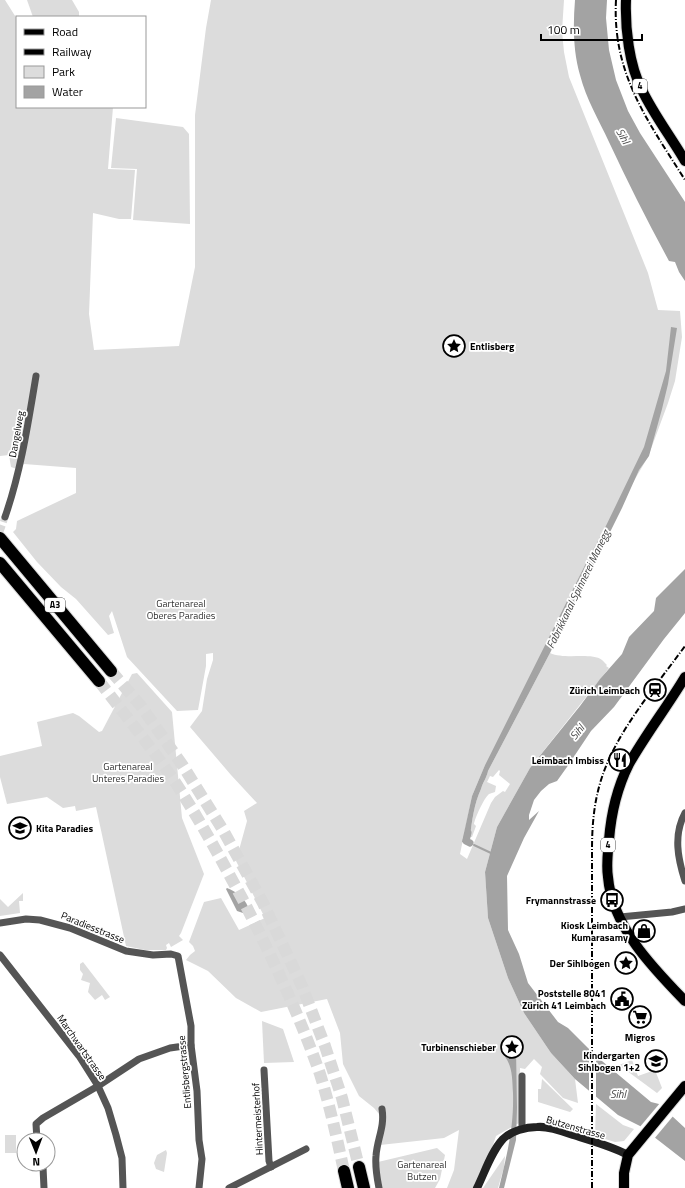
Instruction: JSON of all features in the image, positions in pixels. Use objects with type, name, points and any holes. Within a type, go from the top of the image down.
[{"type":"highway","name":"A3","points":[[0,538],[111,671]]},
{"type":"highway","name":"A3","points":[[0,563],[99,681]]},
{"type":"highway","points":[[359,1167],[364,1188]]},
{"type":"highway","points":[[344,1171],[348,1188]]},
{"type":"main road","name":"4","points":[[626,0],[628,42],[635,72],[641,89],[685,161]]},
{"type":"main road","name":"4","points":[[685,677],[641,743],[620,784],[614,806],[609,836],[608,877],[612,900],[633,941],[647,959],[685,1001]]},
{"type":"main road","points":[[624,1188],[624,1173],[628,1155],[685,1086]]},
{"type":"main road","name":"Butzenstrasse","points":[[477,1188],[495,1152],[504,1139],[520,1130],[538,1126],[602,1144],[628,1155]]},
{"type":"street","name":"Dangelweg","points":[[6,517],[23,454],[36,376]]},
{"type":"street","points":[[685,813],[679,829],[677,845],[679,860],[685,881]]},
{"type":"street","points":[[620,917],[672,912],[685,909]]},
{"type":"street","name":"Paradiesstrasse","points":[[0,923],[26,919],[40,920],[70,928],[126,951],[153,955],[171,954],[178,956]]},
{"type":"street","name":"Marchwartstrasse","points":[[0,955],[79,1056],[98,1086],[108,1108],[122,1158],[123,1188]]},
{"type":"street","name":"Entlisbergstrasse","points":[[178,956],[191,1026],[191,1045],[195,1069],[202,1159],[199,1188]]},
{"type":"street","points":[[36,1132],[36,1124],[43,1118],[98,1086],[139,1059],[166,1049],[191,1045]]},
{"type":"street","name":"Hintermeisterhof","points":[[264,1070],[269,1161],[271,1167]]},
{"type":"street","points":[[520,1130],[522,1076]]},
{"type":"street","points":[[379,1188],[376,1170],[376,1157],[384,1119],[382,1109]]},
{"type":"street","points":[[229,1188],[306,1149]]},
{"type":"street","points":[[43,1172],[44,1188]]},
{"type":"green space","name":"Gartenareal Oberes Paradies","points":[[0,0],[5,0],[16,17],[16,108],[113,108],[108,169],[135,170],[131,219],[119,219],[93,213],[89,314],[94,350],[179,346],[195,267],[195,115],[211,0],[564,0],[562,31],[569,77],[648,273],[658,310],[680,311],[682,337],[675,381],[648,457],[589,557],[485,765],[472,796],[460,854],[467,859],[491,803],[495,797],[503,791],[505,792],[510,784],[499,775],[499,770],[493,777],[490,776],[487,782],[496,786],[495,792],[489,794],[482,804],[474,824],[476,826],[472,837],[470,837],[475,807],[488,771],[550,653],[563,656],[591,657],[602,660],[609,668],[530,768],[497,827],[485,872],[488,918],[508,978],[524,1013],[551,1053],[575,1079],[578,1103],[563,1098],[540,1074],[542,1067],[534,1059],[525,1069],[520,1068],[521,1114],[519,1123],[496,1136],[490,1154],[474,1188],[447,1188],[454,1170],[459,1130],[444,1138],[380,1145],[384,1120],[374,1108],[359,1096],[343,1064],[340,1033],[327,999],[261,1012],[236,998],[208,971],[186,960],[195,951],[189,942],[204,902],[221,898],[239,930],[265,918],[236,861],[247,821],[244,811],[257,803],[190,727],[202,711],[207,679],[213,660],[213,653],[206,654],[206,666],[198,710],[177,711],[127,657],[112,611],[109,616],[114,633],[108,635],[76,599],[61,587],[37,562],[13,532],[16,529],[17,521],[76,493],[76,468],[24,464],[17,469],[11,467],[9,455],[0,456]]},
{"type":"green space","points":[[27,0],[72,0],[79,12],[79,16],[33,16]]},
{"type":"green space","points":[[116,118],[183,127],[189,134],[190,224],[133,220],[137,169],[111,168]]},
{"type":"green space","name":"Gartenareal Unteres Paradies","points":[[137,673],[172,712],[182,818],[204,874],[179,936],[183,940],[171,947],[169,943],[166,945],[166,950],[145,950],[126,946],[96,807],[76,811],[75,806],[63,808],[47,797],[7,804],[0,777],[0,756],[42,746],[37,722],[73,713],[99,732],[102,731],[132,674]]},
{"type":"green space","points":[[23,893],[23,901],[19,901],[20,913],[0,916],[0,899],[8,907]]},
{"type":"green space","points":[[83,962],[110,997],[105,1000],[102,995],[95,1000],[88,992],[90,983],[81,980],[83,974],[80,970],[80,964]]},
{"type":"green space","points":[[262,1021],[283,1029],[294,1062],[264,1063]]},
{"type":"green space","points":[[632,1060],[638,1076],[655,1070],[662,1088],[657,1093],[619,1065]]},
{"type":"green space","points":[[542,1079],[573,1109],[570,1112],[538,1102],[538,1089],[541,1089]]},
{"type":"green space","points":[[596,1104],[623,1125],[634,1129],[624,1141],[615,1142],[605,1139],[600,1135],[595,1136]]},
{"type":"green space","points":[[5,1135],[16,1135],[16,1153],[5,1153]]},
{"type":"green space","name":"Gartenareal Butzen","points":[[437,1148],[445,1155],[440,1179],[435,1188],[382,1188],[378,1162]]},
{"type":"green space","points":[[166,1150],[167,1153],[164,1172],[156,1169],[154,1163],[157,1155]]},
{"type":"green space","points":[[505,1156],[504,1167],[498,1188],[483,1188]]},
{"type":"water","points":[[575,0],[607,0],[606,18],[609,50],[616,80],[628,111],[640,133],[685,202],[685,281],[675,262],[669,261],[653,232],[586,92],[578,66],[575,47]]},
{"type":"water","points":[[671,327],[677,328],[668,384],[649,456],[639,470],[622,508],[550,653],[488,771],[475,807],[470,837],[468,837],[467,843],[462,842],[472,796],[485,765],[603,532],[644,447],[666,371]]},
{"type":"water","name":"Sihl","points":[[685,569],[685,613],[614,707],[591,731],[557,781],[549,784],[534,800],[529,815],[529,820],[539,811],[524,838],[507,876],[508,930],[519,954],[528,983],[558,1022],[568,1028],[596,1056],[651,1102],[659,1104],[685,1128],[685,1161],[640,1126],[618,1115],[575,1079],[551,1053],[524,1013],[508,978],[488,918],[485,872],[497,827],[530,768],[600,679],[622,654],[629,637],[654,611],[656,598]]},
{"type":"water","points":[[227,888],[234,891],[241,897],[249,911],[243,913],[237,911],[226,889]]},
{"type":"water","points":[[513,1049],[516,1049],[516,1140],[504,1188],[499,1188],[509,1141],[513,1106],[511,1072],[509,1063],[503,1054],[504,1052],[510,1057],[512,1056]]},
{"type":"pier","points":[[589,1046],[596,1053],[596,1099],[589,1093]]},
{"type":"pier","points":[[660,1103],[674,1115],[654,1139],[639,1128]]},
{"type":"waterway","name":"Fabrikkanal Spinnerei Manegg","points":[[468,833],[466,841],[470,843]]},
{"type":"waterway","name":"Fabrikkanal Spinnerei Manegg","points":[[474,845],[491,853]]},
{"type":"tunnel","points":[[0,532],[5,517]]},
{"type":"tunnel","points":[[111,671],[141,706],[183,766],[223,830],[263,903],[302,986],[325,1046],[342,1098],[359,1167]]},
{"type":"tunnel","points":[[99,681],[149,745],[177,785],[211,842],[254,921],[294,1008],[320,1074],[344,1171]]},
{"type":"railway","points":[[616,0],[616,27],[626,74],[646,117],[685,180]]},
{"type":"railway","points":[[592,1188],[592,850],[595,804],[602,777],[617,743],[638,709],[685,646]]},
{"type":"place","name":"Entlisberg","points":[[454,346]]},
{"type":"place","name":"Zürich Leimbach","points":[[655,690]]},
{"type":"place","name":"Leimbach Imbiss","points":[[620,760]]},
{"type":"place","name":"Kita Paradies","points":[[20,828]]},
{"type":"place","name":"Frymannstrasse","points":[[612,900]]},
{"type":"place","name":"Kiosk Leimbach Kumarasamy","points":[[644,931]]},
{"type":"place","name":"Der Sihlbogen","points":[[626,963]]},
{"type":"place","name":"Poststelle 8041 Zürich 41 Leimbach","points":[[622,999]]},
{"type":"place","name":"Migros","points":[[640,1017]]},
{"type":"place","name":"Turbinenschieber","points":[[512,1047]]},
{"type":"place","name":"Kindergarten Sihlbogen 1+2","points":[[656,1061]]}]
